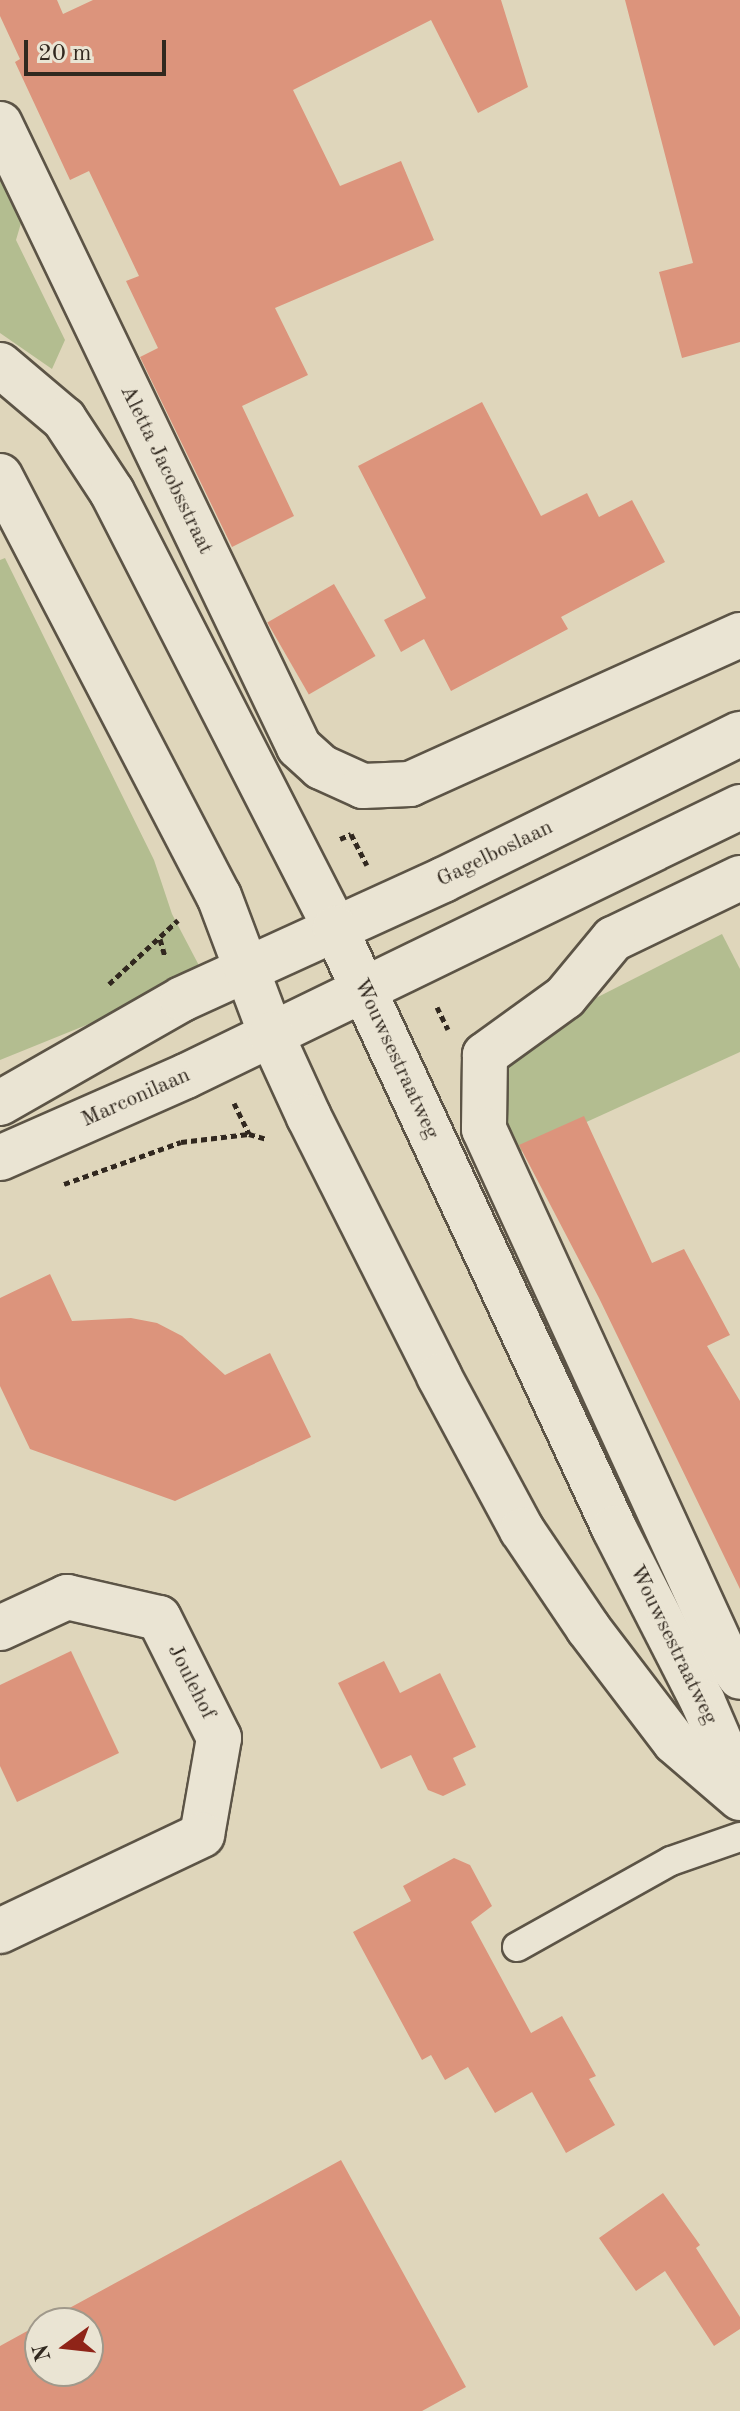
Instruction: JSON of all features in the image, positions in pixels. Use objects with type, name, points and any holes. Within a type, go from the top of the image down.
[{"type":"street","name":"Aletta Jacobsstraat","points":[[0,124],[299,747],[321,767],[363,786],[410,784],[740,635]]},
{"type":"street","name":"Wouwsestraatweg","points":[[0,365],[64,419],[112,492],[335,928],[614,1528],[703,1702],[740,1788]]},
{"type":"street","name":"Wouwsestraatweg","points":[[0,476],[219,896],[271,1034],[439,1376],[522,1530],[588,1628],[675,1742],[740,1798]]},
{"type":"street","name":"Gagelboslaan","points":[[247,968],[740,734]]},
{"type":"street","points":[[271,1034],[740,807]]},
{"type":"street","name":"Wouwsestraatweg","points":[[740,878],[613,939],[565,997],[485,1055],[484,1129],[719,1643],[740,1677]]},
{"type":"street","points":[[0,1103],[182,999],[247,968]]},
{"type":"street","name":"Marconilaan","points":[[0,1158],[186,1076],[271,1034]]},
{"type":"street","name":"Joulehof","points":[[0,1628],[67,1597],[159,1618],[219,1738],[202,1835],[0,1931]]},
{"type":"lane","points":[[517,1947],[671,1861],[740,1837]]},
{"type":"path","points":[[60,1185],[181,1142],[249,1134],[266,1139]]},
{"type":"green space","points":[[0,163],[24,213],[16,240],[65,340],[52,369],[0,333]]},
{"type":"green space","points":[[5,558],[154,860],[172,914],[205,977],[0,1060],[0,560]]},
{"type":"green space","points":[[722,934],[740,969],[740,1052],[505,1159],[492,1055],[519,1037]]},
{"type":"building","points":[[0,0],[57,0],[63,14],[93,0],[501,0],[528,87],[478,113],[431,20],[293,90],[340,186],[401,161],[434,240],[275,308],[308,375],[242,406],[294,516],[232,547],[140,357],[158,348],[126,281],[139,276],[89,171],[70,180],[15,62],[20,59],[0,16]]},
{"type":"building","points":[[625,0],[740,0],[740,342],[682,358],[659,272],[693,263]]},
{"type":"building","points":[[482,402],[541,516],[587,493],[599,517],[632,500],[665,562],[561,617],[568,629],[451,691],[424,639],[401,652],[384,620],[426,598],[358,466]]},
{"type":"building","points":[[334,584],[376,656],[309,694],[267,622]]},
{"type":"building","points":[[584,1116],[652,1263],[684,1249],[730,1335],[707,1346],[740,1401],[740,1589],[599,1298],[519,1145]]},
{"type":"building","points":[[50,1274],[72,1321],[131,1318],[157,1323],[182,1336],[225,1375],[270,1353],[311,1437],[175,1501],[30,1449],[0,1386],[0,1298]]},
{"type":"building","points":[[71,1651],[119,1753],[17,1802],[0,1766],[0,1685]]},
{"type":"building","points":[[384,1661],[400,1693],[440,1673],[476,1747],[453,1758],[466,1785],[443,1796],[428,1790],[411,1755],[381,1769],[338,1683]]},
{"type":"building","points":[[454,1858],[470,1865],[492,1906],[471,1922],[531,2033],[562,2016],[596,2076],[589,2079],[615,2125],[566,2153],[532,2092],[495,2113],[468,2067],[445,2080],[431,2055],[422,2060],[353,1932],[411,1901],[403,1886]]},
{"type":"building","points":[[341,2160],[466,2387],[422,2411],[0,2411],[0,2346],[24,2333],[24,2387],[104,2387],[104,2307],[71,2307]]},
{"type":"building","points":[[663,2193],[700,2245],[696,2248],[740,2317],[740,2329],[714,2346],[665,2271],[636,2291],[599,2238]]}]
